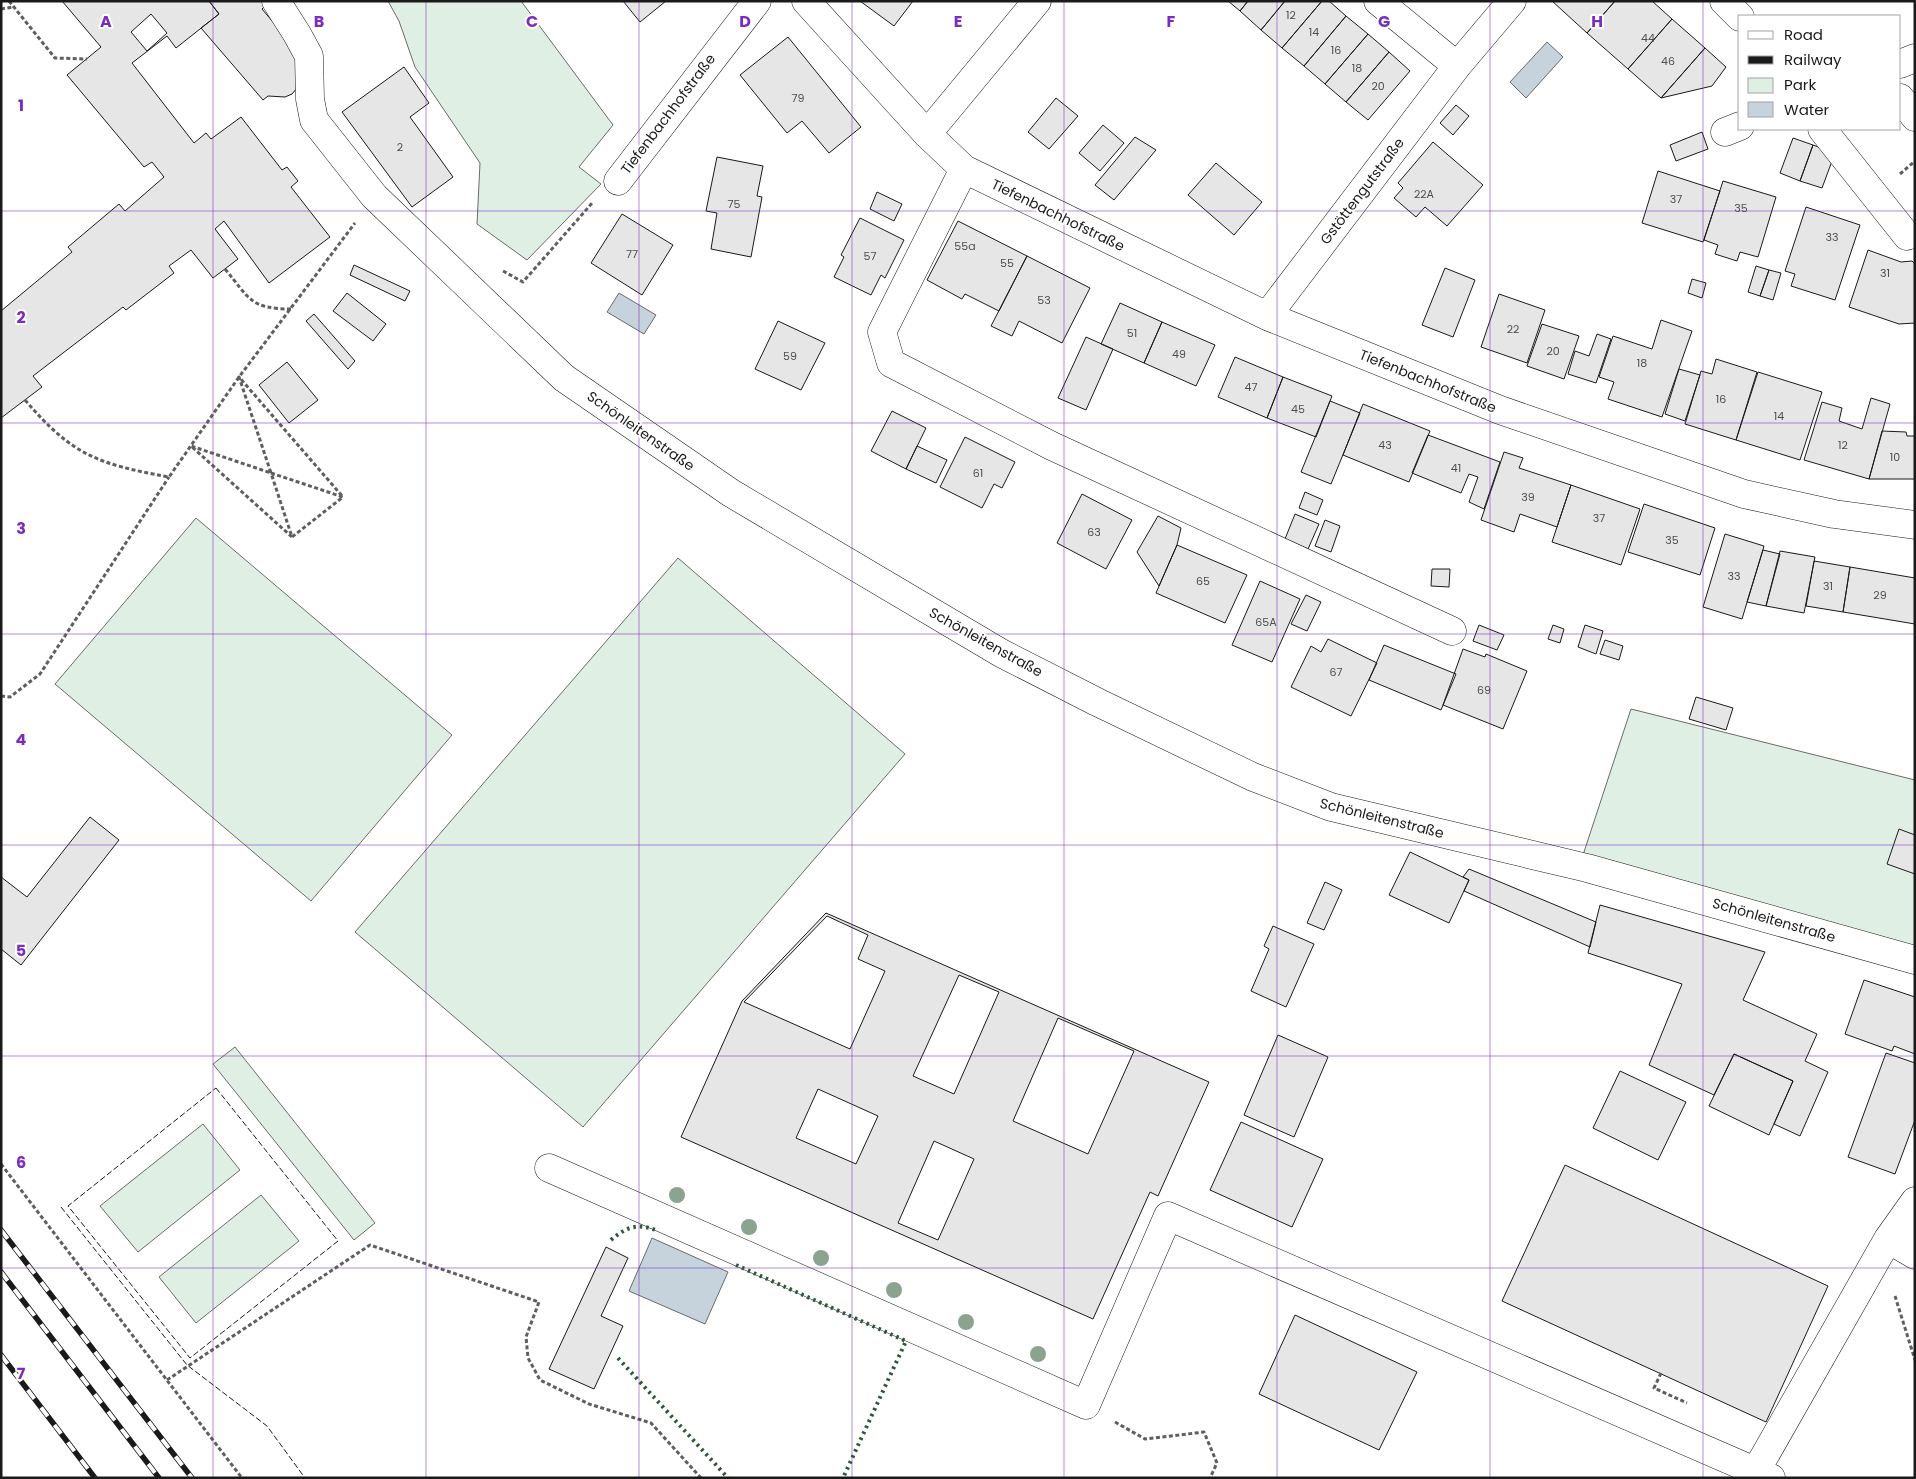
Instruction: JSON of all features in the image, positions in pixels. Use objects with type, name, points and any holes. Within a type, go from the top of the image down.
[{"type":"street","name":"Schönleitenstraße","points":[[276,1],[297,34],[308,56],[310,98],[314,120],[374,196],[564,378],[731,493],[1001,654],[1253,777],[1332,806],[1587,868],[1915,960]]},
{"type":"street","name":"Tiefenbachhofstraße","points":[[618,181],[757,1]]},
{"type":"street","name":"Tiefenbachhofstraße","points":[[806,1],[927,134],[964,169],[1267,316],[1500,410],[1744,494],[1834,514],[1915,525]]},
{"type":"street","points":[[927,134],[1038,1]]},
{"type":"street","points":[[1378,1],[1457,66]]},
{"type":"street","name":"Gstöttengutstraße","points":[[1267,316],[1457,66],[1512,1]]},
{"type":"street","points":[[1724,1],[1738,15]]},
{"type":"street","points":[[1901,64],[1915,58]]},
{"type":"street","points":[[1901,99],[1915,117]]},
{"type":"street","points":[[1823,130],[1906,236]]},
{"type":"street","points":[[964,169],[882,332],[891,363],[1052,446],[1452,631]]},
{"type":"street","points":[[549,1168],[1086,1405],[1168,1216],[1760,1475],[1901,1238],[1915,1201]]},
{"type":"street","points":[[1901,1238],[1915,1254]]},
{"type":"path","points":[[9,1],[55,58],[87,58]]},
{"type":"path","points":[[1,9],[14,7]]},
{"type":"path","points":[[522,282],[608,185],[618,181]]},
{"type":"path","points":[[1,696],[10,697],[40,674],[168,477],[239,377],[292,309],[374,196]]},
{"type":"path","points":[[225,269],[253,303],[272,309],[292,309]]},
{"type":"path","points":[[239,377],[292,537]]},
{"type":"path","points":[[239,377],[343,497]]},
{"type":"path","points":[[25,400],[46,425],[70,446],[98,461],[127,470],[168,477]]},
{"type":"path","points":[[191,446],[343,497]]},
{"type":"path","points":[[191,446],[292,537]]},
{"type":"path","points":[[292,537],[343,497]]},
{"type":"path","points":[[1,1164],[242,1478]]},
{"type":"path","points":[[167,1380],[370,1245],[539,1302],[526,1337],[528,1358],[540,1380],[589,1404],[651,1423],[701,1478]]},
{"type":"path","points":[[1894,1292],[1915,1360]]},
{"type":"path","points":[[1661,1373],[1654,1388],[1696,1407]]},
{"type":"path","points":[[1086,1405],[1145,1439],[1204,1432],[1217,1462],[1210,1478]]},
{"type":"green space","points":[[388,1],[521,1],[613,125],[579,167],[601,184],[527,260],[477,224],[480,163],[415,67],[399,21]]},
{"type":"green space","points":[[196,518],[452,735],[311,901],[55,684]]},
{"type":"green space","points":[[678,558],[905,754],[583,1127],[355,932]]},
{"type":"green space","points":[[1631,709],[1915,780],[1915,949],[1583,855]]},
{"type":"green space","points":[[235,1047],[375,1223],[354,1240],[213,1064]]},
{"type":"green space","points":[[203,1124],[240,1170],[138,1252],[100,1206]]},
{"type":"green space","points":[[261,1195],[299,1241],[196,1323],[159,1277]]},
{"type":"water","points":[[1547,42],[1563,57],[1526,98],[1510,82]]},
{"type":"water","points":[[619,293],[656,315],[644,334],[607,312]]},
{"type":"water","points":[[652,1238],[728,1272],[705,1324],[629,1291]]},
{"type":"building","points":[[62,1],[209,1],[219,14],[176,48],[167,36],[132,63],[194,143],[206,133],[211,139],[241,117],[282,170],[287,167],[298,181],[291,187],[330,237],[269,283],[224,221],[215,229],[238,259],[213,278],[191,250],[169,266],[174,273],[126,310],[123,307],[33,376],[42,387],[1,418],[1,311],[72,252],[68,247],[119,204],[125,211],[164,177],[152,162],[144,167],[67,75],[101,47]]},
{"type":"building","points":[[209,1],[270,1],[262,9],[307,62],[297,88],[292,94],[285,97],[268,96],[263,100],[201,28],[219,14]]},
{"type":"building","points":[[623,1],[666,1],[640,22]]},
{"type":"building","points":[[860,1],[913,1],[894,26]]},
{"type":"building","points":[[1228,1],[1248,1],[1240,11]]},
{"type":"building","points":[[1248,1],[1285,1],[1261,30],[1240,11]]},
{"type":"building","points":[[1285,1],[1322,1],[1282,48],[1261,30]]},
{"type":"building","points":[[1322,1],[1329,1],[1346,16],[1304,66],[1282,48]]},
{"type":"building","points":[[1552,1],[1615,1],[1587,33]]},
{"type":"building","points":[[1615,1],[1652,1],[1672,19],[1628,69],[1587,33]]},
{"type":"building","points":[[151,14],[167,33],[147,51],[131,32]]},
{"type":"building","points":[[1346,16],[1368,34],[1325,84],[1304,66]]},
{"type":"building","points":[[1672,19],[1705,48],[1661,98],[1628,69]]},
{"type":"building","points":[[1368,34],[1389,52],[1346,102],[1325,84]]},
{"type":"building","points":[[788,37],[861,127],[829,153],[802,121],[787,133],[740,75]]},
{"type":"building","points":[[1705,48],[1726,67],[1712,86],[1661,98]]},
{"type":"building","points":[[1389,52],[1410,71],[1368,120],[1346,102]]},
{"type":"building","points":[[404,67],[429,103],[410,117],[453,177],[412,207],[342,112]]},
{"type":"building","points":[[1056,98],[1078,116],[1049,149],[1028,132]]},
{"type":"building","points":[[1456,105],[1469,116],[1453,135],[1440,123]]},
{"type":"building","points":[[1103,125],[1124,143],[1100,171],[1079,153]]},
{"type":"building","points":[[1702,132],[1708,149],[1676,161],[1670,145]]},
{"type":"building","points":[[1135,137],[1156,150],[1114,200],[1095,185]]},
{"type":"building","points":[[1793,138],[1813,145],[1800,181],[1780,173]]},
{"type":"building","points":[[1433,142],[1483,185],[1447,226],[1425,207],[1416,217],[1394,198],[1403,188],[1398,183]]},
{"type":"building","points":[[1813,145],[1835,153],[1822,188],[1800,181]]},
{"type":"building","points":[[717,157],[763,166],[757,196],[762,197],[751,257],[711,249],[717,213],[706,211]]},
{"type":"building","points":[[1216,163],[1262,202],[1234,235],[1188,195]]},
{"type":"building","points":[[1658,171],[1720,191],[1703,242],[1642,223]]},
{"type":"building","points":[[1723,181],[1776,197],[1758,257],[1740,252],[1737,261],[1715,254],[1718,245],[1704,240]]},
{"type":"building","points":[[877,192],[902,204],[894,221],[870,209]]},
{"type":"building","points":[[1806,207],[1860,225],[1835,300],[1791,286],[1795,274],[1785,271]]},
{"type":"building","points":[[622,214],[673,245],[642,295],[591,263]]},
{"type":"building","points":[[860,218],[904,240],[885,278],[881,275],[871,295],[834,277],[844,257],[841,255]]},
{"type":"building","points":[[958,221],[1027,256],[999,311],[965,294],[962,299],[927,280]]},
{"type":"building","points":[[1868,250],[1901,262],[1912,261],[1915,264],[1915,323],[1899,324],[1849,307]]},
{"type":"building","points":[[1027,256],[1090,288],[1062,343],[1019,321],[1012,336],[991,326]]},
{"type":"building","points":[[354,265],[410,291],[405,301],[350,275]]},
{"type":"building","points":[[1756,266],[1769,270],[1760,296],[1748,292]]},
{"type":"building","points":[[1445,268],[1475,280],[1453,337],[1422,325]]},
{"type":"building","points":[[1769,270],[1781,273],[1773,300],[1760,296]]},
{"type":"building","points":[[1692,279],[1706,283],[1702,298],[1688,293]]},
{"type":"building","points":[[347,293],[386,324],[373,341],[333,311]]},
{"type":"building","points":[[1499,294],[1545,310],[1527,363],[1481,347]]},
{"type":"building","points":[[1120,303],[1162,322],[1144,363],[1101,344]]},
{"type":"building","points":[[314,314],[355,361],[348,369],[306,321]]},
{"type":"building","points":[[1661,320],[1692,331],[1662,417],[1608,399],[1614,382],[1599,377],[1613,336],[1652,349]]},
{"type":"building","points":[[778,321],[825,343],[801,390],[755,369]]},
{"type":"building","points":[[1162,322],[1215,345],[1196,386],[1144,363]]},
{"type":"building","points":[[1542,324],[1579,336],[1564,379],[1527,366]]},
{"type":"building","points":[[1597,334],[1611,339],[1596,383],[1568,374],[1575,351],[1589,356]]},
{"type":"building","points":[[1086,337],[1113,349],[1086,410],[1058,398]]},
{"type":"building","points":[[1235,357],[1283,377],[1267,418],[1218,397]]},
{"type":"building","points":[[1716,359],[1757,372],[1736,440],[1685,424],[1701,371],[1712,374]]},
{"type":"building","points":[[287,362],[318,400],[289,423],[259,385]]},
{"type":"building","points":[[1679,369],[1700,375],[1685,421],[1665,414]]},
{"type":"building","points":[[1758,372],[1822,392],[1800,460],[1736,440]]},
{"type":"building","points":[[1283,377],[1332,396],[1316,437],[1267,418]]},
{"type":"building","points":[[1871,398],[1890,404],[1869,479],[1804,460],[1822,402],[1842,408],[1839,421],[1862,429]]},
{"type":"building","points":[[1330,401],[1360,413],[1331,484],[1301,472]]},
{"type":"building","points":[[1363,404],[1430,431],[1409,482],[1343,455]]},
{"type":"building","points":[[892,411],[926,428],[906,469],[871,451]]},
{"type":"building","points":[[1882,431],[1906,432],[1907,436],[1915,436],[1915,479],[1869,479]]},
{"type":"building","points":[[1428,435],[1500,462],[1484,509],[1469,502],[1478,477],[1469,474],[1461,493],[1412,473]]},
{"type":"building","points":[[965,437],[1015,462],[1002,488],[994,484],[982,508],[940,487]]},
{"type":"building","points":[[917,446],[947,460],[936,483],[906,469]]},
{"type":"building","points":[[1504,452],[1523,458],[1519,468],[1571,485],[1557,527],[1520,514],[1514,532],[1481,520]]},
{"type":"building","points":[[1571,485],[1640,509],[1621,565],[1552,542]]},
{"type":"building","points":[[1305,492],[1323,500],[1317,515],[1299,508]]},
{"type":"building","points":[[1082,494],[1132,520],[1106,569],[1057,543]]},
{"type":"building","points":[[1644,504],[1715,528],[1700,575],[1628,552]]},
{"type":"building","points":[[1295,514],[1319,524],[1308,549],[1285,539]]},
{"type":"building","points":[[1158,516],[1181,528],[1177,545],[1159,586],[1137,552]]},
{"type":"building","points":[[1325,520],[1340,526],[1331,552],[1315,546]]},
{"type":"building","points":[[1725,534],[1764,546],[1742,619],[1703,607]]},
{"type":"building","points":[[1177,545],[1247,575],[1225,623],[1156,593]]},
{"type":"building","points":[[1763,550],[1780,554],[1766,606],[1747,602]]},
{"type":"building","points":[[1780,551],[1815,557],[1804,613],[1766,606]]},
{"type":"building","points":[[1814,561],[1850,567],[1843,612],[1806,606]]},
{"type":"building","points":[[1850,567],[1915,578],[1915,624],[1843,612]]},
{"type":"building","points":[[1432,569],[1450,569],[1449,587],[1431,586]]},
{"type":"building","points":[[1260,581],[1300,599],[1272,662],[1232,645]]},
{"type":"building","points":[[1306,595],[1321,602],[1307,631],[1291,624]]},
{"type":"building","points":[[1479,625],[1504,635],[1497,650],[1473,641]]},
{"type":"building","points":[[1553,625],[1564,629],[1560,643],[1548,639]]},
{"type":"building","points":[[1585,625],[1603,631],[1596,654],[1578,647]]},
{"type":"building","points":[[1328,639],[1377,663],[1351,716],[1291,687],[1311,646],[1321,652]]},
{"type":"building","points":[[1605,640],[1623,646],[1619,660],[1600,654]]},
{"type":"building","points":[[1384,645],[1456,674],[1441,710],[1369,680]]},
{"type":"building","points":[[1463,649],[1485,657],[1486,654],[1527,671],[1503,729],[1443,705]]},
{"type":"building","points":[[1696,697],[1733,708],[1726,730],[1689,719]]},
{"type":"building","points":[[90,817],[119,840],[21,965],[1,949],[1,877],[27,897]]},
{"type":"building","points":[[1899,829],[1915,835],[1915,874],[1887,864]]},
{"type":"building","points":[[1410,852],[1469,880],[1449,923],[1389,895]]},
{"type":"building","points":[[1469,869],[1596,922],[1590,947],[1464,891],[1469,880],[1463,877]]},
{"type":"building","points":[[1325,882],[1342,890],[1324,930],[1307,923]]},
{"type":"building","points":[[1600,905],[1765,952],[1743,1000],[1817,1034],[1805,1061],[1828,1072],[1800,1136],[1774,1124],[1793,1081],[1734,1054],[1714,1095],[1649,1065],[1682,984],[1588,953]]},
{"type":"building","points":[[826,913],[1209,1082],[1158,1196],[1150,1192],[1093,1319],[681,1137],[742,1001]],"holes":[[[827,916],[868,935],[858,959],[885,971],[850,1049],[744,1002]],[[959,975],[999,992],[954,1094],[913,1076]],[[1058,1018],[1134,1051],[1088,1154],[1013,1121]],[[818,1089],[878,1116],[856,1164],[796,1138]],[[934,1141],[974,1159],[938,1240],[898,1223]]]},
{"type":"building","points":[[1273,926],[1314,944],[1286,1007],[1251,991],[1269,949],[1264,946]]},
{"type":"building","points":[[1864,980],[1915,997],[1915,1054],[1894,1046],[1892,1051],[1845,1034]]},
{"type":"building","points":[[1278,1035],[1328,1057],[1294,1137],[1244,1115]]},
{"type":"building","points":[[1886,1053],[1915,1063],[1915,1120],[1895,1174],[1848,1157]]},
{"type":"building","points":[[1734,1054],[1793,1081],[1769,1135],[1709,1106]]},
{"type":"building","points":[[1620,1071],[1686,1102],[1658,1160],[1593,1128]]},
{"type":"building","points":[[1241,1122],[1323,1159],[1292,1227],[1210,1190]]},
{"type":"building","points":[[1565,1165],[1828,1286],[1766,1422],[1502,1301]]},
{"type":"building","points":[[606,1247],[628,1258],[601,1316],[623,1326],[594,1389],[549,1369]]},
{"type":"building","points":[[1295,1315],[1417,1372],[1379,1450],[1259,1394]]},
{"type":"railway","points":[[1,1230],[192,1478]]},
{"type":"railway","points":[[1,1272],[159,1478]]},
{"type":"railway","points":[[1,1355],[95,1478]]},
{"type":"hedge","points":[[611,1240],[627,1229],[643,1227],[656,1230]]},
{"type":"hedge","points":[[736,1265],[906,1341],[843,1478]]},
{"type":"hedge","points":[[618,1358],[728,1478]]},
{"type":"fence","points":[[216,1088],[338,1241],[190,1358],[68,1206],[216,1088]]},
{"type":"fence","points":[[61,1207],[187,1365],[267,1426],[305,1478]]}]
